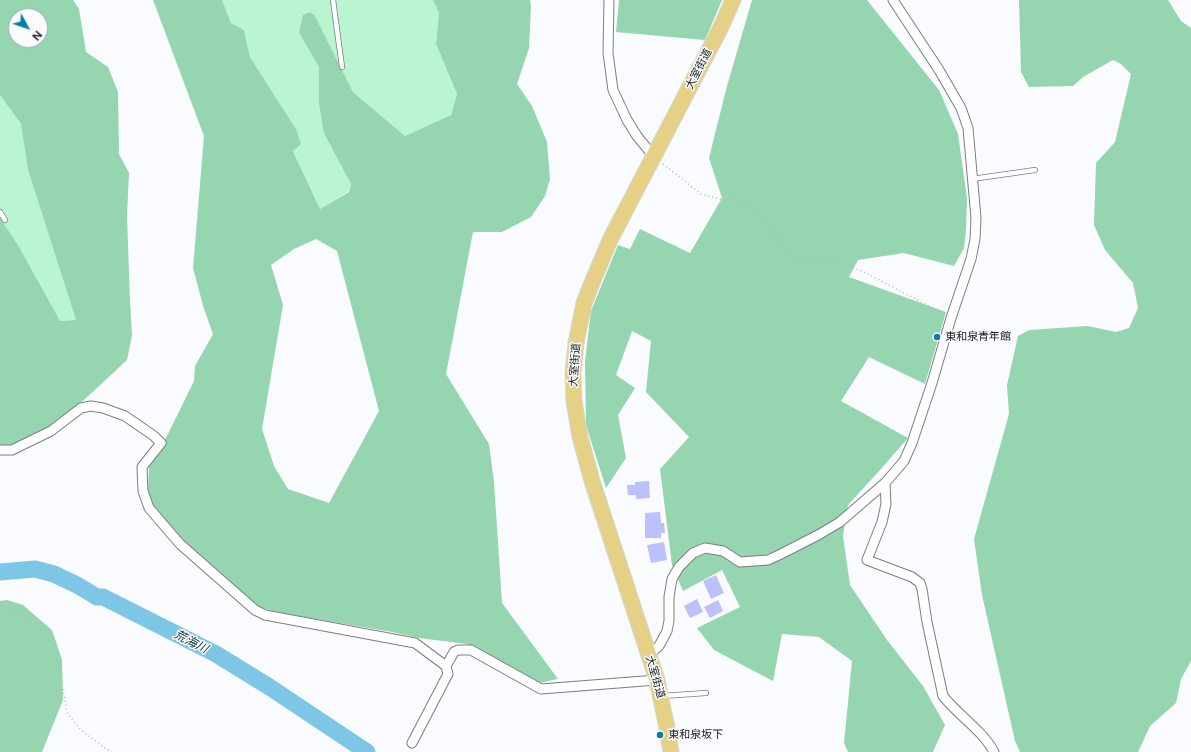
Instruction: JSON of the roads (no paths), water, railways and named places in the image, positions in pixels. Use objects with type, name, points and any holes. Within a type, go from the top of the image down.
[{"type":"main road","name":"大室街道","points":[[671,752],[661,697],[649,655],[592,481],[580,437],[574,401],[573,373],[576,344],[584,303],[610,240],[720,29],[733,0]]},
{"type":"street","points":[[609,0],[608,53],[613,90],[633,131],[654,157]]},
{"type":"street","points":[[649,655],[659,646],[667,631],[669,621],[669,596],[672,579],[679,566],[693,554],[705,548],[723,552],[740,562],[768,560],[781,554],[840,522],[885,483],[904,461],[912,443],[971,259],[975,239],[976,218],[968,128],[961,108],[939,70],[893,0]]},
{"type":"street","points":[[0,450],[12,450],[51,431],[81,408],[91,406],[103,408],[125,416],[154,436],[161,443],[142,467],[143,491],[149,508],[180,544],[255,610],[265,615],[415,643],[446,666],[448,674],[412,743]]},
{"type":"street","points":[[885,483],[886,504],[882,522],[867,560],[912,577],[920,583],[943,696],[951,706],[981,735],[994,752]]},
{"type":"street","points":[[446,666],[454,652],[458,650],[472,650],[541,689],[656,680]]},
{"type":"lane","points":[[332,0],[342,67]]},
{"type":"lane","points":[[972,179],[1035,170]]},
{"type":"lane","points":[[0,212],[5,220]]},
{"type":"lane","points":[[661,697],[706,693]]},
{"type":"waterway","name":"荒海川","points":[[0,572],[35,569],[54,574],[97,597],[103,597],[216,654],[271,688],[367,752]]},
{"type":"place","name":"東和泉青年館","points":[[937,337]]},
{"type":"place","name":"東和泉坂下","points":[[660,735]]}]
